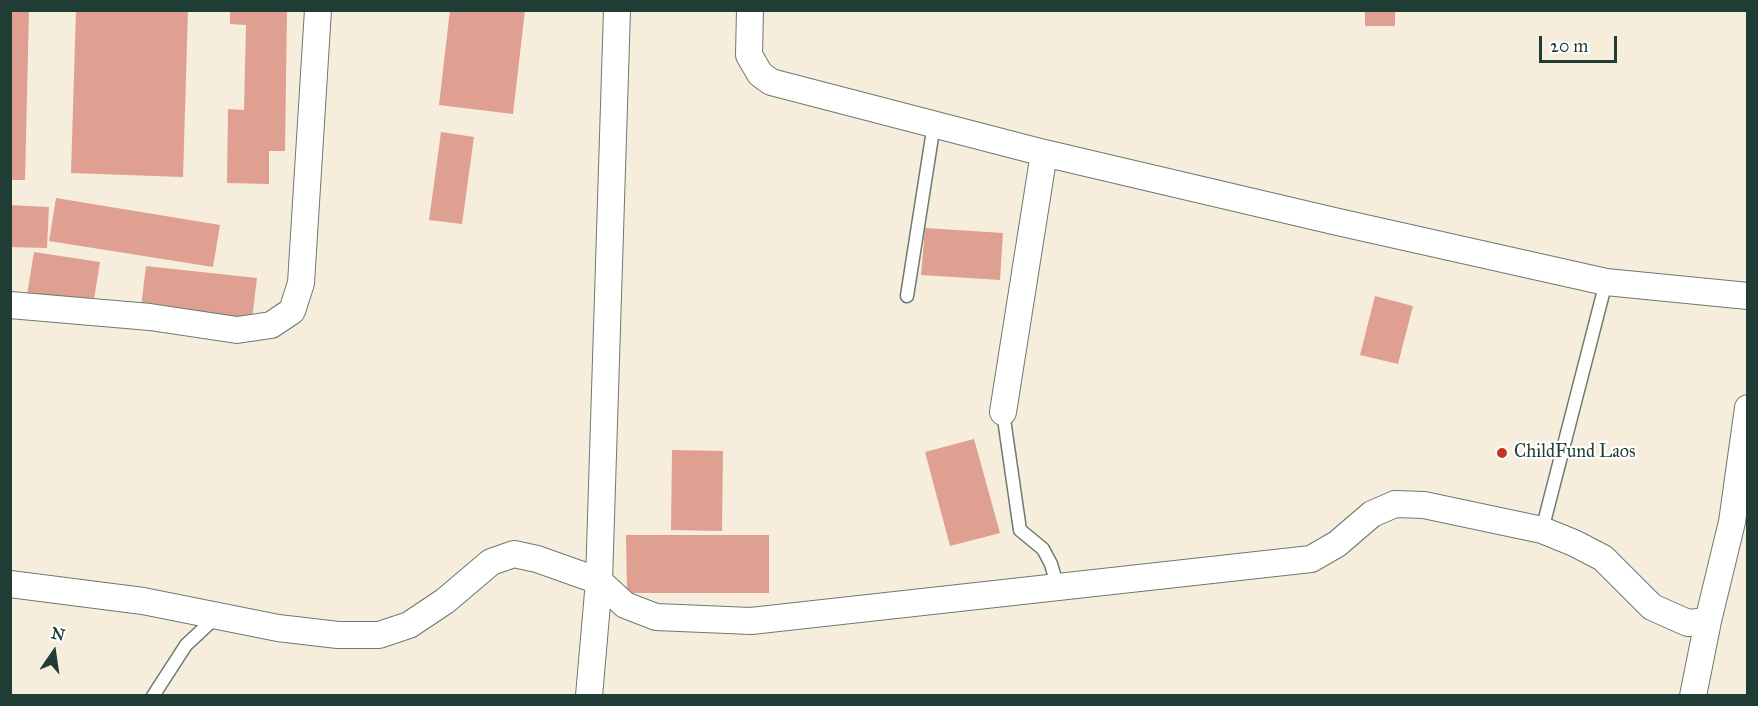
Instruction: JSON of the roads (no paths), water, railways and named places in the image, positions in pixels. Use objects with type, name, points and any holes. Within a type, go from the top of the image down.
[{"type":"street","points":[[10,305],[150,317],[237,330],[271,325],[292,311],[301,283],[318,10]]},
{"type":"street","points":[[589,696],[599,581],[617,10]]},
{"type":"street","points":[[750,10],[748,55],[760,74],[771,82],[1044,153],[1606,282],[1748,297]]},
{"type":"street","points":[[1003,412],[1044,153]]},
{"type":"street","points":[[1693,696],[1708,621],[1740,523],[1748,408]]},
{"type":"street","points":[[10,584],[143,601],[216,617],[338,635],[379,635],[409,625],[445,601],[491,562],[514,554],[537,559],[599,581],[625,605],[656,617],[751,621],[1311,559],[1337,544],[1372,514],[1395,504],[1424,505],[1542,530],[1575,543],[1603,558],[1652,607],[1688,622],[1708,621]]},
{"type":"lane","points":[[907,296],[934,124]]},
{"type":"lane","points":[[1542,530],[1606,282]]},
{"type":"lane","points":[[1003,412],[1020,530],[1044,549],[1058,588]]},
{"type":"lane","points":[[153,696],[186,645],[216,617]]},
{"type":"place","name":"ChildFund Laos","points":[[1502,453]]}]
